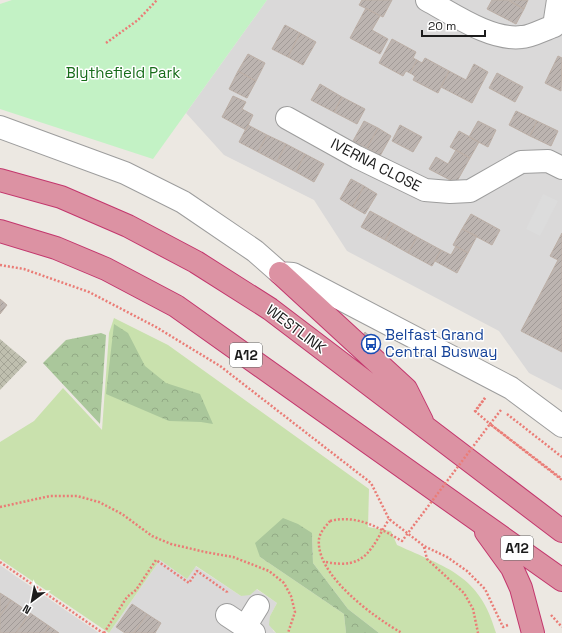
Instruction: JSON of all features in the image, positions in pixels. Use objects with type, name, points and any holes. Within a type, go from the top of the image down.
[{"type":"highway","name":"WESTLINK","points":[[0,180],[61,197],[128,226],[196,262],[270,309],[562,531]]},
{"type":"highway","name":"A12","points":[[0,231],[56,248],[106,269],[176,306],[473,515],[562,580]]},
{"type":"highway","points":[[280,273],[406,389],[424,426]]},
{"type":"highway","points":[[473,515],[512,568],[522,588],[533,633]]},
{"type":"street","points":[[427,0],[479,27],[502,36],[522,38],[558,28],[558,0]]},
{"type":"street","name":"IVERNA CLOSE","points":[[287,118],[357,157],[426,190],[450,192],[470,191],[521,162],[548,161],[562,168]]},
{"type":"street","points":[[0,127],[125,173],[183,202],[255,251],[280,273],[293,274],[511,388],[562,426]]},
{"type":"street","points":[[242,625],[258,606]]},
{"type":"path","points":[[106,43],[138,20],[157,0]]},
{"type":"path","points":[[0,265],[24,269],[89,292],[156,327],[220,366],[371,483],[389,519],[424,546],[447,557],[462,567],[486,589],[503,627]]},
{"type":"path","points":[[490,424],[485,420],[480,416],[475,411],[485,398],[478,407],[475,412],[490,424],[562,480]]},
{"type":"path","points":[[501,409],[562,457]]},
{"type":"path","points":[[402,633],[381,621],[362,606],[333,576],[320,550],[319,539],[330,521],[340,518],[353,518],[380,529],[402,542],[501,410],[562,457]]},
{"type":"path","points":[[0,507],[50,496],[77,496],[99,502],[122,514],[152,536],[171,544],[234,557],[269,571],[284,582],[291,596],[295,612],[288,633]]},
{"type":"path","points":[[325,562],[341,566],[351,564],[367,555],[389,519]]},
{"type":"path","points":[[424,546],[427,560],[464,594],[473,609],[478,633]]},
{"type":"path","points":[[0,562],[103,633],[127,596],[136,590],[156,560],[189,583],[197,572],[227,592],[242,625]]},
{"type":"shaded area","points":[[267,0],[562,0],[562,390],[529,373],[499,331],[347,251],[314,200],[224,155],[186,113]]},
{"type":"shaded area","points":[[543,194],[558,201],[540,236],[526,229]]},
{"type":"shaded area","points":[[0,339],[27,362],[0,390]]},
{"type":"shaded area","points":[[160,560],[187,579],[195,566],[241,596],[256,589],[277,603],[270,616],[273,631],[276,633],[109,633]]},
{"type":"shaded area","points":[[0,565],[17,577],[99,633],[0,633]]},
{"type":"green space","name":"Blythefield Park","points":[[12,0],[267,0],[153,159],[0,109],[0,4]]},
{"type":"green space","points":[[114,318],[168,345],[369,489],[368,527],[391,531],[397,545],[431,560],[459,576],[471,586],[481,598],[496,633],[379,633],[348,609],[313,563],[312,533],[260,557],[344,614],[346,633],[276,633],[269,625],[270,616],[277,603],[257,589],[250,595],[241,596],[196,566],[187,579],[160,560],[109,633],[0,559],[0,442],[34,421],[63,388],[102,430],[109,333]]},
{"type":"green space","points":[[114,324],[128,333],[145,366],[166,383],[200,394],[213,424],[169,421],[106,394]]},
{"type":"green space","points":[[101,333],[106,335],[100,424],[43,363],[66,340]]},
{"type":"green space","points":[[283,518],[298,524],[312,533],[313,563],[348,609],[379,633],[346,633],[344,614],[260,557],[255,543]]},
{"type":"building","points":[[362,0],[392,0],[383,17],[359,5]]},
{"type":"building","points":[[492,0],[507,0],[524,9],[516,24],[487,9]]},
{"type":"building","points":[[509,0],[528,0],[524,9]]},
{"type":"building","points":[[366,8],[380,16],[372,30],[388,39],[380,54],[350,38]]},
{"type":"building","points":[[285,25],[300,33],[288,57],[272,49]]},
{"type":"building","points":[[300,33],[316,42],[303,65],[288,57]]},
{"type":"building","points":[[392,39],[416,52],[413,58],[417,60],[410,73],[406,71],[403,76],[379,63]]},
{"type":"building","points":[[248,54],[265,63],[256,81],[238,71]]},
{"type":"building","points":[[558,56],[562,58],[561,91],[545,83]]},
{"type":"building","points":[[425,58],[449,71],[438,93],[413,80],[415,76],[410,73],[417,60],[422,63]]},
{"type":"building","points":[[474,64],[488,72],[472,103],[441,87],[449,71],[466,80]]},
{"type":"building","points":[[238,71],[256,81],[247,98],[229,89]]},
{"type":"building","points":[[497,73],[523,87],[515,102],[489,88]]},
{"type":"building","points":[[320,84],[342,97],[334,112],[311,100]]},
{"type":"building","points":[[233,96],[246,102],[242,109],[253,115],[246,130],[222,117]]},
{"type":"building","points":[[342,97],[365,109],[357,124],[334,112]]},
{"type":"building","points":[[516,111],[537,121],[530,136],[509,125]]},
{"type":"building","points":[[364,121],[378,128],[367,148],[353,141]]},
{"type":"building","points":[[478,121],[496,130],[488,147],[469,137]]},
{"type":"building","points":[[537,121],[558,131],[551,146],[530,136]]},
{"type":"building","points":[[248,125],[267,135],[258,152],[239,142]]},
{"type":"building","points":[[400,125],[422,137],[413,152],[392,141]]},
{"type":"building","points":[[378,128],[391,136],[380,156],[367,148]]},
{"type":"building","points":[[459,131],[479,142],[470,158],[450,147]]},
{"type":"building","points":[[267,135],[286,144],[277,162],[258,152]]},
{"type":"building","points":[[286,144],[305,154],[296,172],[277,162]]},
{"type":"building","points":[[456,150],[470,158],[456,183],[429,169],[436,157],[448,164]]},
{"type":"building","points":[[305,154],[324,164],[314,182],[296,172]]},
{"type":"building","points":[[351,179],[364,186],[353,207],[340,199]]},
{"type":"building","points":[[364,186],[377,194],[365,214],[353,207]]},
{"type":"building","points":[[370,211],[394,224],[385,240],[361,227]]},
{"type":"building","points":[[471,214],[500,230],[492,245],[462,229]]},
{"type":"building","points":[[394,224],[417,237],[408,253],[385,240]]},
{"type":"building","points":[[462,229],[477,236],[468,253],[453,245]]},
{"type":"building","points":[[562,233],[562,352],[521,331],[558,260],[550,256]]},
{"type":"building","points":[[417,237],[441,250],[432,266],[408,253]]},
{"type":"building","points":[[456,246],[468,253],[457,273],[435,261],[441,250],[451,255]]},
{"type":"building","points":[[0,299],[7,305],[0,314]]},
{"type":"building","points":[[365,332],[375,341],[373,344],[363,335]]},
{"type":"building","points":[[0,593],[11,600],[0,616]]},
{"type":"building","points":[[11,600],[30,613],[16,633],[0,633],[0,616]]},
{"type":"building","points":[[132,604],[147,614],[134,633],[125,633],[116,627]]},
{"type":"building","points":[[30,613],[49,626],[45,633],[16,633]]},
{"type":"building","points":[[147,614],[161,623],[155,633],[134,633]]},
{"type":"building","points":[[49,626],[59,633],[45,633]]},
{"type":"place","name":"Belfast Grand Central Busway","points":[[371,344]]}]
